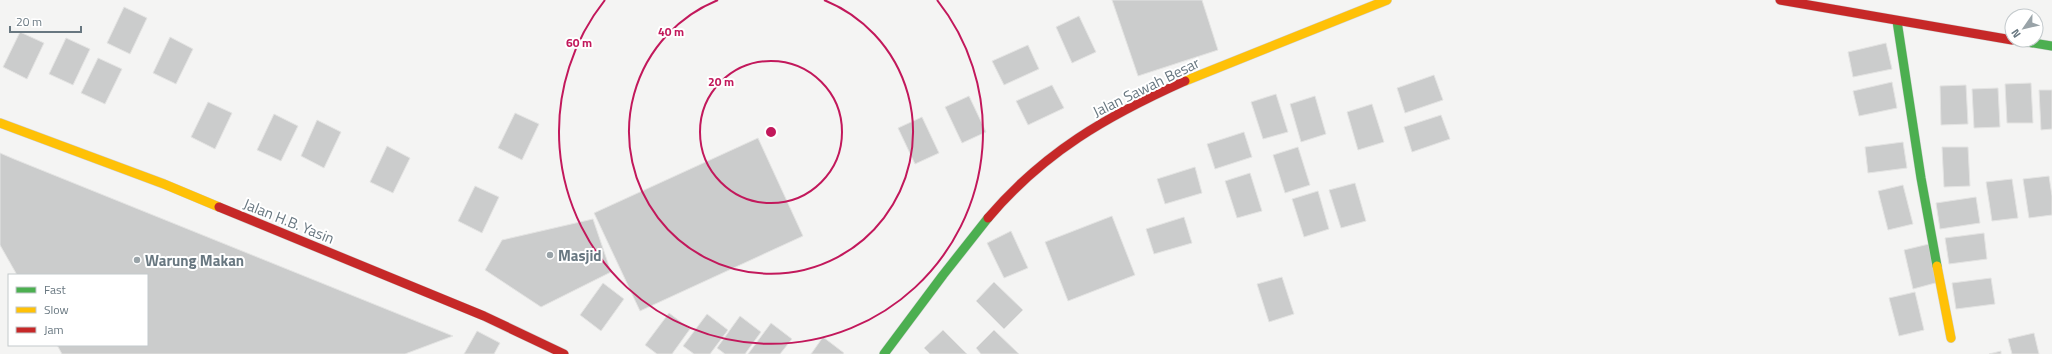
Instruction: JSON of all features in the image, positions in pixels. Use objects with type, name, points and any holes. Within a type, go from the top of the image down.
[{"type":"street","name":"Jalan Sawah Besar","points":[[884,354],[957,256],[1010,193],[1044,161],[1068,144],[1122,110],[1190,79],[1274,44],[1388,0]]},
{"type":"street","points":[[1780,0],[2004,39]]},
{"type":"street","points":[[1897,21],[1921,178],[1951,338]]},
{"type":"street","name":"Jalan H.B. Yasin","points":[[0,123],[164,184],[484,316],[564,354]]},
{"type":"building","points":[[1112,0],[1202,0],[1218,50],[1138,76]]},
{"type":"building","points":[[124,7],[147,18],[130,54],[107,43]]},
{"type":"building","points":[[1079,16],[1096,52],[1072,63],[1056,27]]},
{"type":"building","points":[[20,32],[44,43],[27,79],[3,67]]},
{"type":"building","points":[[170,37],[193,49],[176,84],[153,73]]},
{"type":"building","points":[[66,38],[90,49],[73,85],[49,74]]},
{"type":"building","points":[[1886,43],[1892,69],[1853,77],[1848,52]]},
{"type":"building","points":[[1028,45],[1039,69],[1004,85],[992,61]]},
{"type":"building","points":[[98,58],[122,69],[105,104],[81,93]]},
{"type":"building","points":[[1434,75],[1443,100],[1405,113],[1397,88]]},
{"type":"building","points":[[1892,82],[1897,108],[1859,116],[1853,91]]},
{"type":"building","points":[[2031,83],[2033,123],[2007,123],[2005,84]]},
{"type":"building","points":[[1052,85],[1064,108],[1028,125],[1016,101]]},
{"type":"building","points":[[1966,85],[1968,124],[1941,125],[1940,86]]},
{"type":"building","points":[[1998,88],[2000,127],[1974,128],[1972,89]]},
{"type":"building","points":[[2039,90],[2052,90],[2052,129],[2041,130]]},
{"type":"building","points":[[1276,94],[1288,132],[1263,139],[1251,102]]},
{"type":"building","points":[[969,96],[986,132],[962,143],[945,107]]},
{"type":"building","points":[[1315,96],[1326,134],[1301,142],[1290,104]]},
{"type":"building","points":[[208,102],[232,113],[215,149],[191,137]]},
{"type":"building","points":[[1372,104],[1384,142],[1358,150],[1347,112]]},
{"type":"building","points":[[515,113],[539,124],[522,160],[498,148]]},
{"type":"building","points":[[274,114],[298,126],[281,161],[257,150]]},
{"type":"building","points":[[1441,115],[1450,139],[1412,152],[1404,127]]},
{"type":"building","points":[[922,117],[939,153],[915,164],[898,128]]},
{"type":"building","points":[[317,120],[341,132],[324,168],[301,156]]},
{"type":"building","points":[[1244,132],[1252,157],[1215,169],[1207,144]]},
{"type":"building","points":[[758,138],[803,236],[640,311],[594,213]]},
{"type":"building","points":[[1903,142],[1907,168],[1868,173],[1865,147]]},
{"type":"building","points":[[387,146],[410,158],[393,193],[370,182]]},
{"type":"building","points":[[1298,147],[1310,185],[1285,193],[1273,155]]},
{"type":"building","points":[[1942,147],[1968,147],[1970,186],[1944,187]]},
{"type":"building","name":"Warung Makan","points":[[0,153],[453,336],[405,354],[62,354],[58,346],[148,346],[148,274],[16,274],[0,245]]},
{"type":"building","points":[[1195,167],[1202,193],[1165,204],[1157,179]]},
{"type":"building","points":[[1250,173],[1262,211],[1237,218],[1225,181]]},
{"type":"building","points":[[2049,176],[2052,196],[2052,215],[2029,218],[2023,179]]},
{"type":"building","points":[[2012,179],[2018,218],[1992,221],[1986,182]]},
{"type":"building","points":[[1355,183],[1366,221],[1341,228],[1329,190]]},
{"type":"building","points":[[1903,185],[1913,224],[1888,230],[1878,191]]},
{"type":"building","points":[[475,186],[499,197],[482,233],[458,221]]},
{"type":"building","points":[[1318,191],[1329,229],[1304,237],[1292,199]]},
{"type":"building","points":[[1976,197],[1980,223],[1940,229],[1936,203]]},
{"type":"building","points":[[1112,216],[1135,275],[1068,301],[1045,242]]},
{"type":"building","points":[[1184,217],[1192,243],[1154,254],[1146,229]]},
{"type":"building","name":"Masjid","points":[[593,219],[611,272],[541,307],[485,270],[502,240]]},
{"type":"building","points":[[1011,231],[1028,268],[1004,278],[987,243]]},
{"type":"building","points":[[1984,233],[1987,259],[1949,264],[1945,238]]},
{"type":"building","points":[[1929,244],[1939,282],[1913,289],[1904,250]]},
{"type":"building","points":[[1282,277],[1294,314],[1269,322],[1257,284]]},
{"type":"building","points":[[1991,278],[1995,304],[1956,309],[1952,283]]},
{"type":"building","points":[[994,282],[1023,310],[1004,329],[976,301]]},
{"type":"building","points":[[603,283],[624,299],[601,331],[580,315]]},
{"type":"building","points":[[1915,292],[1924,330],[1899,336],[1889,298]]},
{"type":"building","points":[[669,313],[690,329],[672,354],[657,354],[645,345]]},
{"type":"building","points":[[707,314],[728,330],[710,354],[694,354],[683,346]]},
{"type":"building","points":[[740,316],[761,332],[745,354],[725,354],[717,348]]},
{"type":"building","points":[[771,323],[792,339],[780,354],[748,354]]},
{"type":"building","points":[[943,330],[967,354],[930,354],[924,348]]},
{"type":"building","points":[[994,330],[1019,354],[981,354],[976,348]]},
{"type":"building","points":[[477,331],[500,343],[494,354],[464,354]]},
{"type":"building","points":[[2034,333],[2039,354],[2012,354],[2008,339]]},
{"type":"building","points":[[823,337],[844,353],[811,354]]},
{"type":"building","points":[[2001,351],[2001,354],[1989,354]]},
{"type":"traffic: fast","points":[[1897,21],[1921,178],[1937,266]]},
{"type":"traffic: fast","points":[[2044,45],[2052,46]]},
{"type":"traffic: fast","points":[[884,354],[988,218]]},
{"type":"traffic: slow","points":[[1185,81],[1387,0]]},
{"type":"traffic: slow","points":[[0,123],[164,184],[219,207]]},
{"type":"traffic: slow","points":[[1937,266],[1951,338]]},
{"type":"traffic: jam","points":[[1780,0],[2004,39]]},
{"type":"traffic: jam","points":[[988,218],[1031,174],[1078,138],[1129,108],[1185,81]]},
{"type":"traffic: jam","points":[[219,207],[484,316],[564,354]]},
{"type":"place","name":"Masjid","points":[[550,255]]},
{"type":"place","name":"Warung Makan","points":[[137,260]]}]
